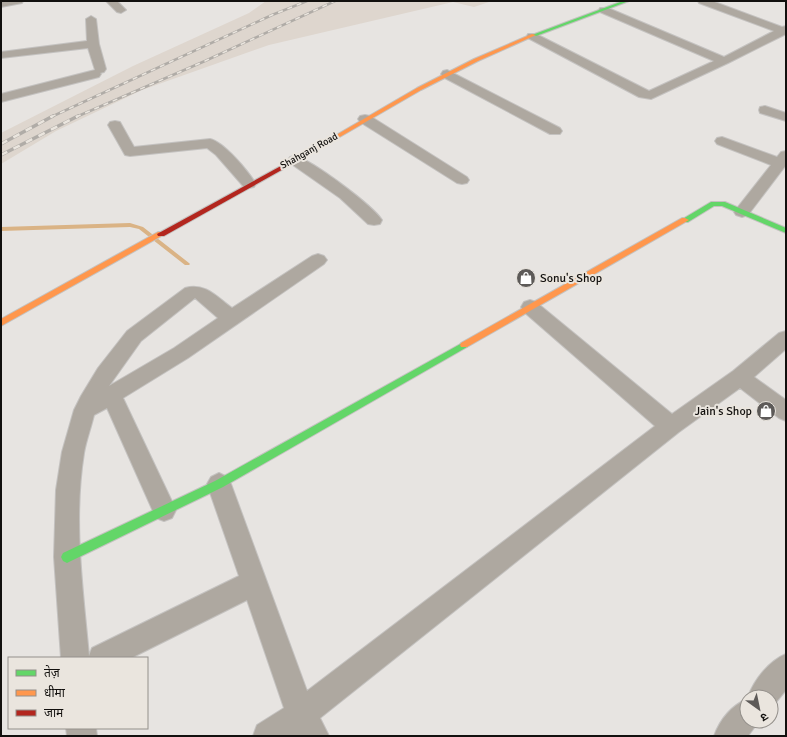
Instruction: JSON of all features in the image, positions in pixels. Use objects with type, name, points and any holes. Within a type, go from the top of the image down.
[{"type":"main road","name":"Shahganj Road","points":[[1,323],[142,246],[249,184],[295,160],[408,94],[447,74],[532,36],[627,1]]},
{"type":"main road","points":[[67,557],[219,484],[713,204],[723,204],[786,231]]},
{"type":"street","points":[[1,4],[18,1]]},
{"type":"street","points":[[112,1],[121,10]]},
{"type":"street","points":[[703,1],[784,30]]},
{"type":"street","points":[[604,10],[724,61]]},
{"type":"street","points":[[1,98],[98,72],[91,19]]},
{"type":"street","points":[[532,36],[646,95],[655,94],[784,30]]},
{"type":"street","points":[[1,55],[94,44]]},
{"type":"street","points":[[447,74],[555,131]]},
{"type":"street","points":[[765,110],[786,117]]},
{"type":"street","points":[[365,118],[462,180]]},
{"type":"street","points":[[115,125],[130,152],[210,143],[221,152],[249,184]]},
{"type":"street","points":[[722,140],[783,159],[742,212]]},
{"type":"street","points":[[295,160],[338,188],[358,204],[374,220]]},
{"type":"street","points":[[85,410],[181,353],[318,260]]},
{"type":"street","points":[[75,657],[67,557],[68,490],[73,452],[88,402],[105,374],[134,336],[191,292],[199,292],[231,318]]},
{"type":"street","points":[[530,307],[671,426]]},
{"type":"street","points":[[268,736],[307,725],[671,426],[740,378],[786,338]]},
{"type":"street","points":[[740,378],[786,412]]},
{"type":"street","points":[[111,394],[164,510]]},
{"type":"street","points":[[219,484],[307,725]]},
{"type":"street","points":[[104,657],[255,582]]},
{"type":"street","points":[[769,689],[786,668]]},
{"type":"street","points":[[729,736],[739,724]]},
{"type":"shaded area","points":[[266,1],[492,1],[474,7],[453,2],[269,45],[142,90],[56,131],[1,164],[1,133],[133,66],[249,13]]},
{"type":"waterway","points":[[1,229],[130,225],[141,228],[187,264]]},
{"type":"railway","points":[[52,117],[272,15],[307,1]]},
{"type":"railway","points":[[76,117],[205,61],[335,1]]},
{"type":"railway","points":[[1,144],[52,117]]},
{"type":"railway","points":[[1,155],[76,117]]},
{"type":"traffic: fast","points":[[534,35],[627,1]]},
{"type":"traffic: fast","points":[[685,220],[713,204],[723,204],[786,231]]},
{"type":"traffic: fast","points":[[67,557],[219,484],[464,345]]},
{"type":"traffic: slow","points":[[310,152],[447,74],[534,35]]},
{"type":"traffic: slow","points":[[464,345],[685,220]]},
{"type":"traffic: slow","points":[[1,323],[161,234]]},
{"type":"traffic: jam","points":[[161,234],[310,152]]},
{"type":"place","name":"Sonu's Shop","points":[[526,278]]},
{"type":"place","name":"Jain's Shop","points":[[766,411]]}]
